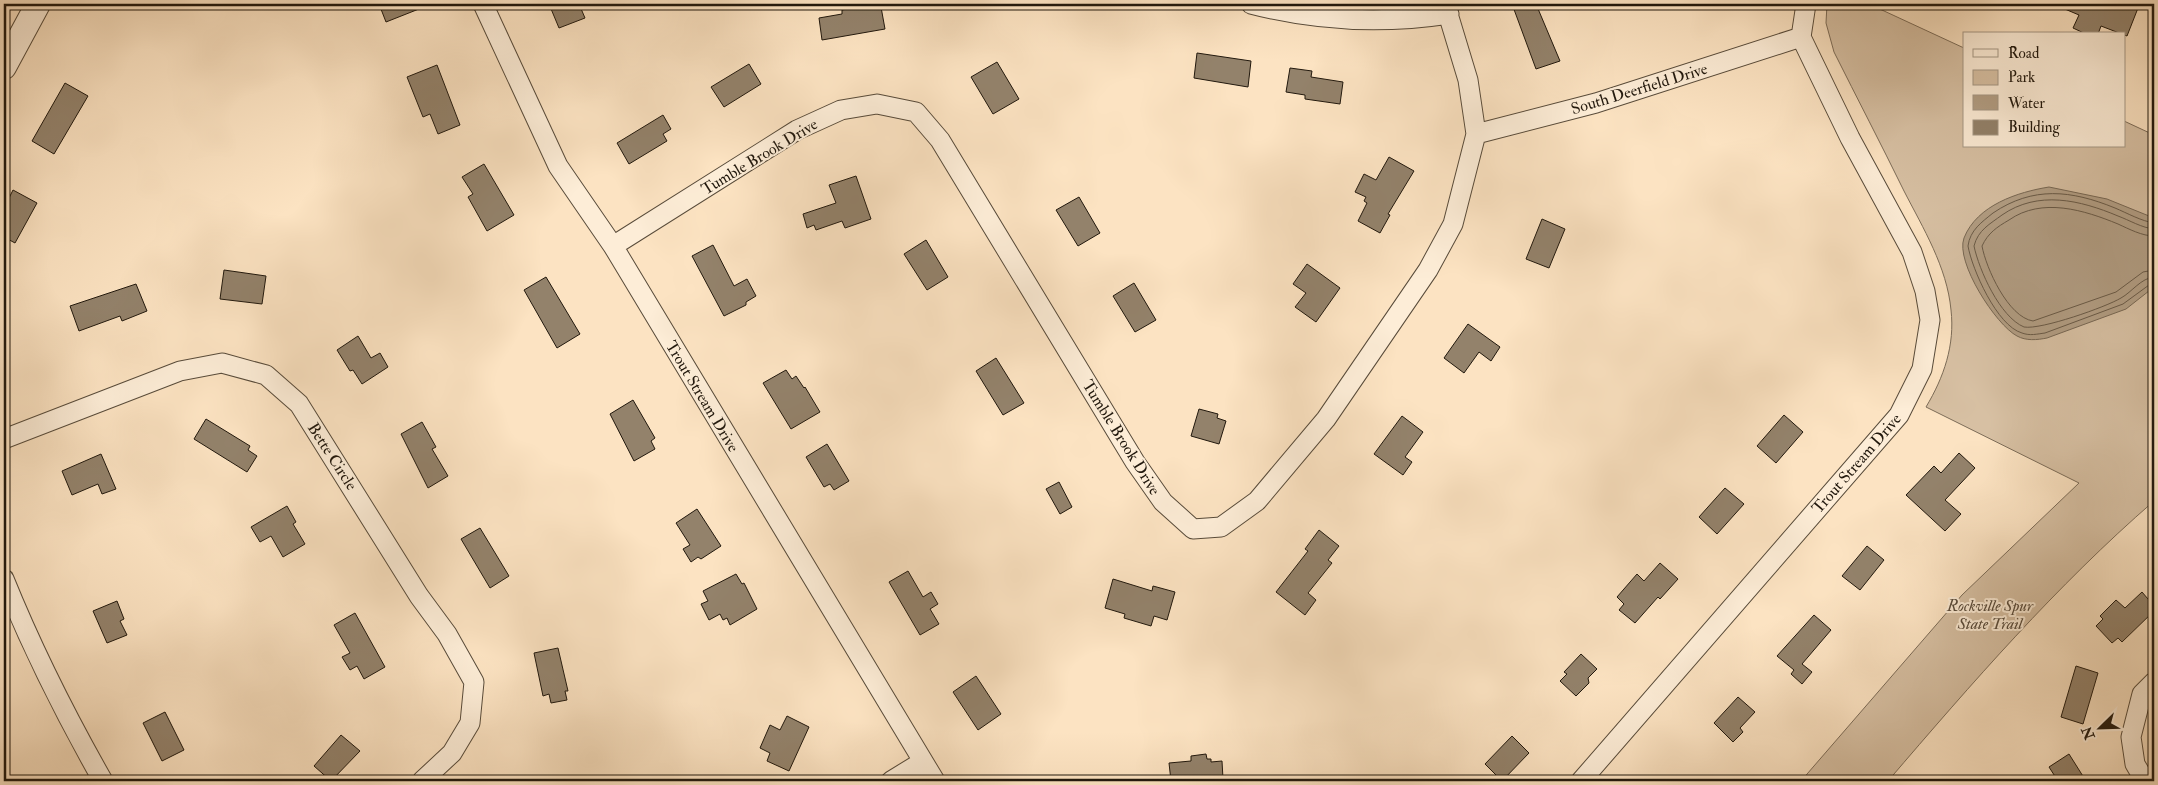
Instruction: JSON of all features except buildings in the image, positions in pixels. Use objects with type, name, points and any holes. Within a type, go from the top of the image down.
[{"type":"street","points":[[4,67],[38,4]]},
{"type":"street","name":"Trout Stream Drive","points":[[483,4],[558,166],[613,246],[935,781]]},
{"type":"street","points":[[1251,4],[1327,17],[1368,21],[1417,18],[1447,9]]},
{"type":"street","points":[[1802,37],[1806,4]]},
{"type":"street","name":"Tumble Brook Drive","points":[[613,246],[797,130],[841,110],[877,104],[916,112],[940,140],[1135,462],[1163,502],[1193,529],[1221,527],[1257,500],[1326,419],[1428,270],[1453,224],[1476,134],[1468,80],[1447,9]]},
{"type":"street","name":"Trout Stream Drive","points":[[1581,781],[1900,415],[1922,369],[1930,320],[1925,291],[1912,252],[1850,138],[1802,37]]},
{"type":"street","name":"South Deerfield Drive","points":[[1476,134],[1596,103],[1802,37]]},
{"type":"street","name":"Bette Circle","points":[[4,439],[180,371],[222,363],[266,375],[299,404],[419,596],[447,634],[474,682],[470,723],[452,753],[422,781]]},
{"type":"street","points":[[4,578],[16,610],[80,741],[103,781]]},
{"type":"street","points":[[2145,781],[2135,764],[2131,737],[2142,694],[2154,682]]},
{"type":"street","points":[[891,781],[922,762]]},
{"type":"green space","name":"Rockville Spur State Trail","points":[[1827,4],[1869,4],[1963,48],[1963,148],[2126,148],[2126,122],[2154,135],[2154,501],[2118,533],[2049,601],[1983,672],[1888,781],[1801,781],[1962,595],[2079,483],[1926,407],[1943,372],[1950,348],[1952,323],[1945,278],[1933,248],[1834,52],[1826,23]]},
{"type":"water","points":[[2049,187],[2107,199],[2154,218],[2154,287],[2126,309],[2047,338],[2035,340],[2020,338],[2008,330],[1979,292],[1966,262],[1963,249],[1964,238],[1978,217],[1988,209],[2024,192]]}]
